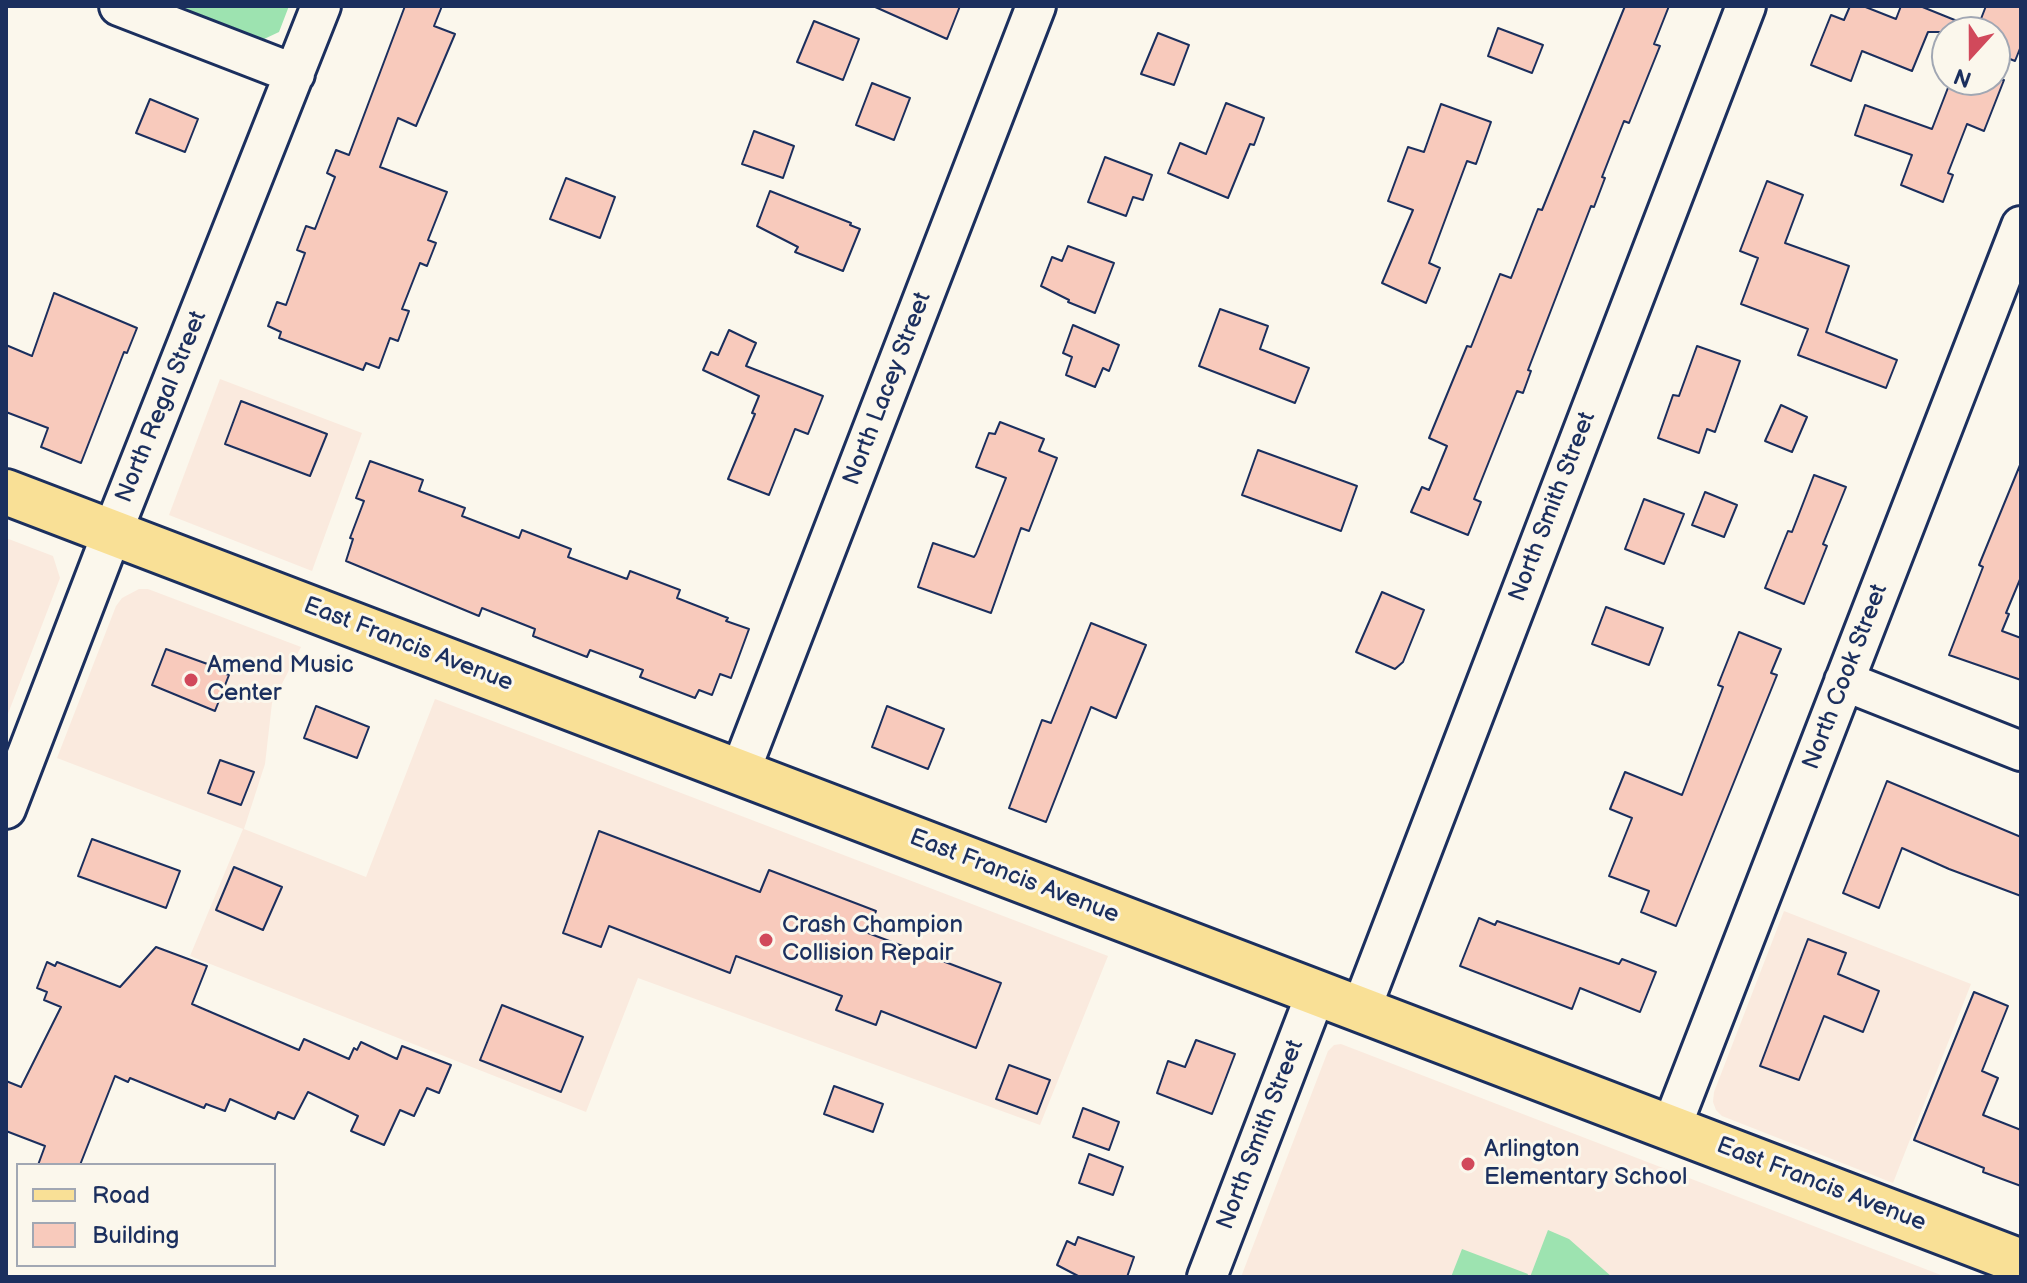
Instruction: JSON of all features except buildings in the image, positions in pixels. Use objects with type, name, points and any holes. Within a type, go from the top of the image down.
[{"type":"main road","name":"East Francis Avenue","points":[[6,492],[2021,1262]]},
{"type":"street","points":[[119,6],[295,74]]},
{"type":"street","name":"North Regal Street","points":[[6,809],[321,6]]},
{"type":"street","name":"North Lacey Street","points":[[740,772],[1036,6]]},
{"type":"street","name":"North Smith Street","points":[[1361,1009],[1746,6]]},
{"type":"street","name":"North Cook Street","points":[[1671,1128],[2018,241]]},
{"type":"street","points":[[1844,681],[2021,751]]},
{"type":"street","name":"North Smith Street","points":[[1207,1277],[1316,993]]},
{"type":"shaded area","points":[[220,379],[362,433],[312,571],[169,515]]},
{"type":"shaded area","points":[[6,538],[53,556],[60,578],[6,719]]},
{"type":"shaded area","points":[[139,589],[148,589],[301,647],[272,703],[265,764],[244,829],[366,877],[435,699],[1108,956],[1040,1125],[638,978],[586,1112],[190,956],[243,829],[57,758],[116,606],[122,598]]},
{"type":"shaded area","points":[[1784,911],[1971,984],[1893,1183],[1722,1116],[1716,1110],[1714,1092]]},
{"type":"shaded area","name":"Arlington Elementary School","points":[[1341,1044],[1946,1277],[1241,1277],[1328,1051],[1334,1045]]},
{"type":"green space","points":[[173,6],[289,6],[279,32],[262,40]]},
{"type":"green space","points":[[1548,1230],[1569,1239],[1612,1277],[1530,1277]]},
{"type":"green space","points":[[1462,1249],[1528,1274],[1527,1277],[1451,1277]]},
{"type":"place","name":"Amend Music Center","points":[[191,680]]},
{"type":"place","name":"Crash Champion Collision Repair","points":[[766,940]]},
{"type":"place","name":"Arlington Elementary School","points":[[1468,1164]]}]
